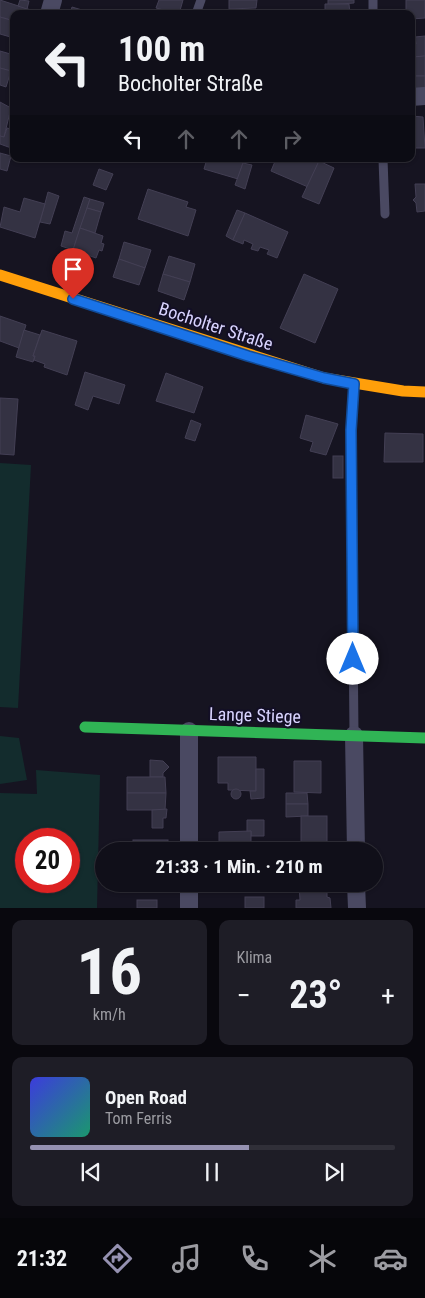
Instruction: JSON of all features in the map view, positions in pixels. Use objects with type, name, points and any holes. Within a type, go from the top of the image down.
[{"type":"street","name":"Bocholter Straße","points":[[0,275],[248,356],[324,378],[403,391],[425,392]]},
{"type":"street","name":"Lange Stiege","points":[[85,726],[425,738]]},
{"type":"street","points":[[189,731],[189,842]]},
{"type":"street","points":[[354,735],[356,842]]},
{"type":"street","points":[[189,892],[189,908]]},
{"type":"street","points":[[356,892],[357,908]]},
{"type":"lane","points":[[383,162],[385,214]]},
{"type":"lane","points":[[354,384],[351,430],[354,735]]},
{"type":"green space","points":[[0,463],[31,465],[18,708],[0,707]]},
{"type":"green space","points":[[0,736],[19,738],[27,780],[0,784]]},
{"type":"green space","points":[[36,770],[100,775],[98,842],[95,842],[95,892],[97,892],[97,908],[0,908],[0,793],[37,794]]},
{"type":"building","points":[[0,0],[31,10],[10,10],[10,20],[0,17]]},
{"type":"building","points":[[20,0],[29,1],[27,9],[18,6]]},
{"type":"building","points":[[159,0],[183,0],[180,10],[156,8]]},
{"type":"building","points":[[229,0],[257,0],[256,8],[229,9]]},
{"type":"building","points":[[328,0],[354,0],[354,3],[328,5]]},
{"type":"building","points":[[406,0],[425,0],[425,18],[415,19],[415,10],[406,10]]},
{"type":"building","points":[[325,4],[349,4],[350,10],[325,10]]},
{"type":"building","points":[[72,7],[82,10],[71,10]]},
{"type":"building","points":[[0,17],[10,20],[10,37],[0,34]]},
{"type":"building","points":[[425,36],[425,56],[415,57],[415,37]]},
{"type":"building","points":[[0,51],[10,54],[10,71],[0,68]]},
{"type":"building","points":[[425,56],[425,76],[415,76],[415,57]]},
{"type":"building","points":[[0,68],[10,71],[6,87],[0,85]]},
{"type":"building","points":[[415,76],[425,76],[425,88],[415,89]]},
{"type":"building","points":[[0,102],[10,107],[10,112],[4,137],[0,136]]},
{"type":"building","points":[[415,116],[423,117],[425,148],[415,148]]},
{"type":"building","points":[[7,128],[10,129],[10,148],[0,144],[0,136],[4,137]]},
{"type":"building","points":[[0,153],[10,156],[7,171],[0,169]]},
{"type":"building","points":[[206,162],[243,162],[238,179],[204,169]]},
{"type":"building","points":[[275,162],[319,162],[308,187],[271,171]]},
{"type":"building","points":[[319,162],[334,168],[319,204],[302,197]]},
{"type":"building","points":[[243,163],[252,165],[245,189],[235,185]]},
{"type":"building","points":[[99,169],[113,174],[106,190],[93,185]]},
{"type":"building","points":[[415,184],[425,184],[425,211],[417,212],[416,203],[413,200],[416,197]]},
{"type":"building","points":[[148,189],[188,202],[186,207],[196,210],[188,236],[138,219]]},
{"type":"building","points":[[48,192],[59,196],[50,224],[40,222]]},
{"type":"building","points":[[84,197],[90,199],[73,250],[61,246],[65,231],[72,233]]},
{"type":"building","points":[[24,198],[45,204],[35,238],[0,227],[4,207],[20,212]]},
{"type":"building","points":[[90,199],[104,203],[101,212],[87,208]]},
{"type":"building","points":[[87,208],[101,212],[95,233],[80,228]]},
{"type":"building","points":[[237,210],[245,213],[233,240],[226,236]]},
{"type":"building","points":[[245,213],[288,232],[277,258],[267,254],[269,250],[260,247],[258,251],[251,249],[253,244],[244,240],[243,244],[233,240]]},
{"type":"building","points":[[80,228],[103,236],[101,243],[104,244],[102,251],[99,250],[96,258],[73,250]]},
{"type":"building","points":[[124,242],[151,250],[145,268],[119,259]]},
{"type":"building","points":[[169,256],[195,264],[190,282],[163,274]]},
{"type":"building","points":[[119,259],[145,268],[139,285],[113,277]]},
{"type":"building","points":[[163,274],[190,282],[184,300],[158,291]]},
{"type":"building","points":[[304,274],[338,289],[315,343],[280,328]]},
{"type":"building","points":[[0,316],[26,325],[19,348],[0,341]]},
{"type":"building","points":[[24,330],[40,335],[33,356],[35,356],[33,362],[16,357]]},
{"type":"building","points":[[42,330],[77,341],[67,375],[44,367],[45,364],[34,360],[35,356],[33,356]]},
{"type":"building","points":[[85,372],[125,385],[119,404],[93,396],[88,410],[75,405]]},
{"type":"building","points":[[166,373],[203,387],[194,413],[156,401]]},
{"type":"building","points":[[0,398],[18,399],[14,455],[0,454]]},
{"type":"building","points":[[306,415],[338,424],[326,455],[310,451],[313,442],[300,438]]},
{"type":"building","points":[[191,420],[201,424],[195,441],[185,438]]},
{"type":"building","points":[[385,433],[423,434],[423,462],[384,462]]},
{"type":"building","points":[[333,456],[343,456],[343,478],[333,478]]},
{"type":"building","points":[[218,757],[256,757],[256,791],[228,790],[228,783],[218,783]]},
{"type":"building","points":[[150,760],[163,761],[169,767],[163,773],[163,777],[150,777]]},
{"type":"building","points":[[294,761],[321,761],[321,793],[294,792]]},
{"type":"building","points":[[256,769],[264,769],[264,798],[251,799],[250,791],[256,791]]},
{"type":"building","points":[[127,777],[165,777],[166,793],[127,793]]},
{"type":"building","points":[[234,789],[238,789],[241,794],[240,798],[234,799],[231,796],[231,792]]},
{"type":"building","points":[[127,793],[166,793],[165,810],[127,810]]},
{"type":"building","points":[[286,793],[307,793],[308,804],[286,804]]},
{"type":"building","points":[[286,804],[308,804],[308,816],[286,817]]},
{"type":"building","points":[[167,809],[166,818],[163,818],[163,828],[152,828],[152,810]]},
{"type":"building","points":[[301,816],[327,816],[327,842],[301,842]]},
{"type":"building","points":[[247,820],[264,820],[264,836],[251,836],[251,831],[247,832]]},
{"type":"building","points":[[251,831],[251,842],[219,842],[219,832]]},
{"type":"building","points":[[133,840],[168,840],[168,842],[133,842]]},
{"type":"building","points":[[300,892],[327,892],[331,908],[296,908],[296,900],[300,900]]},
{"type":"building","points":[[245,897],[264,897],[264,908],[245,908]]},
{"type":"building","points":[[137,900],[157,900],[157,908],[137,908]]},
{"type":"traffic: fast","points":[[85,727],[425,738]]},
{"type":"traffic: slow","points":[[0,275],[324,378],[403,391],[425,392]]},
{"type":"route","points":[[73,299],[248,356],[324,378],[354,384],[351,430],[353,659]]}]
